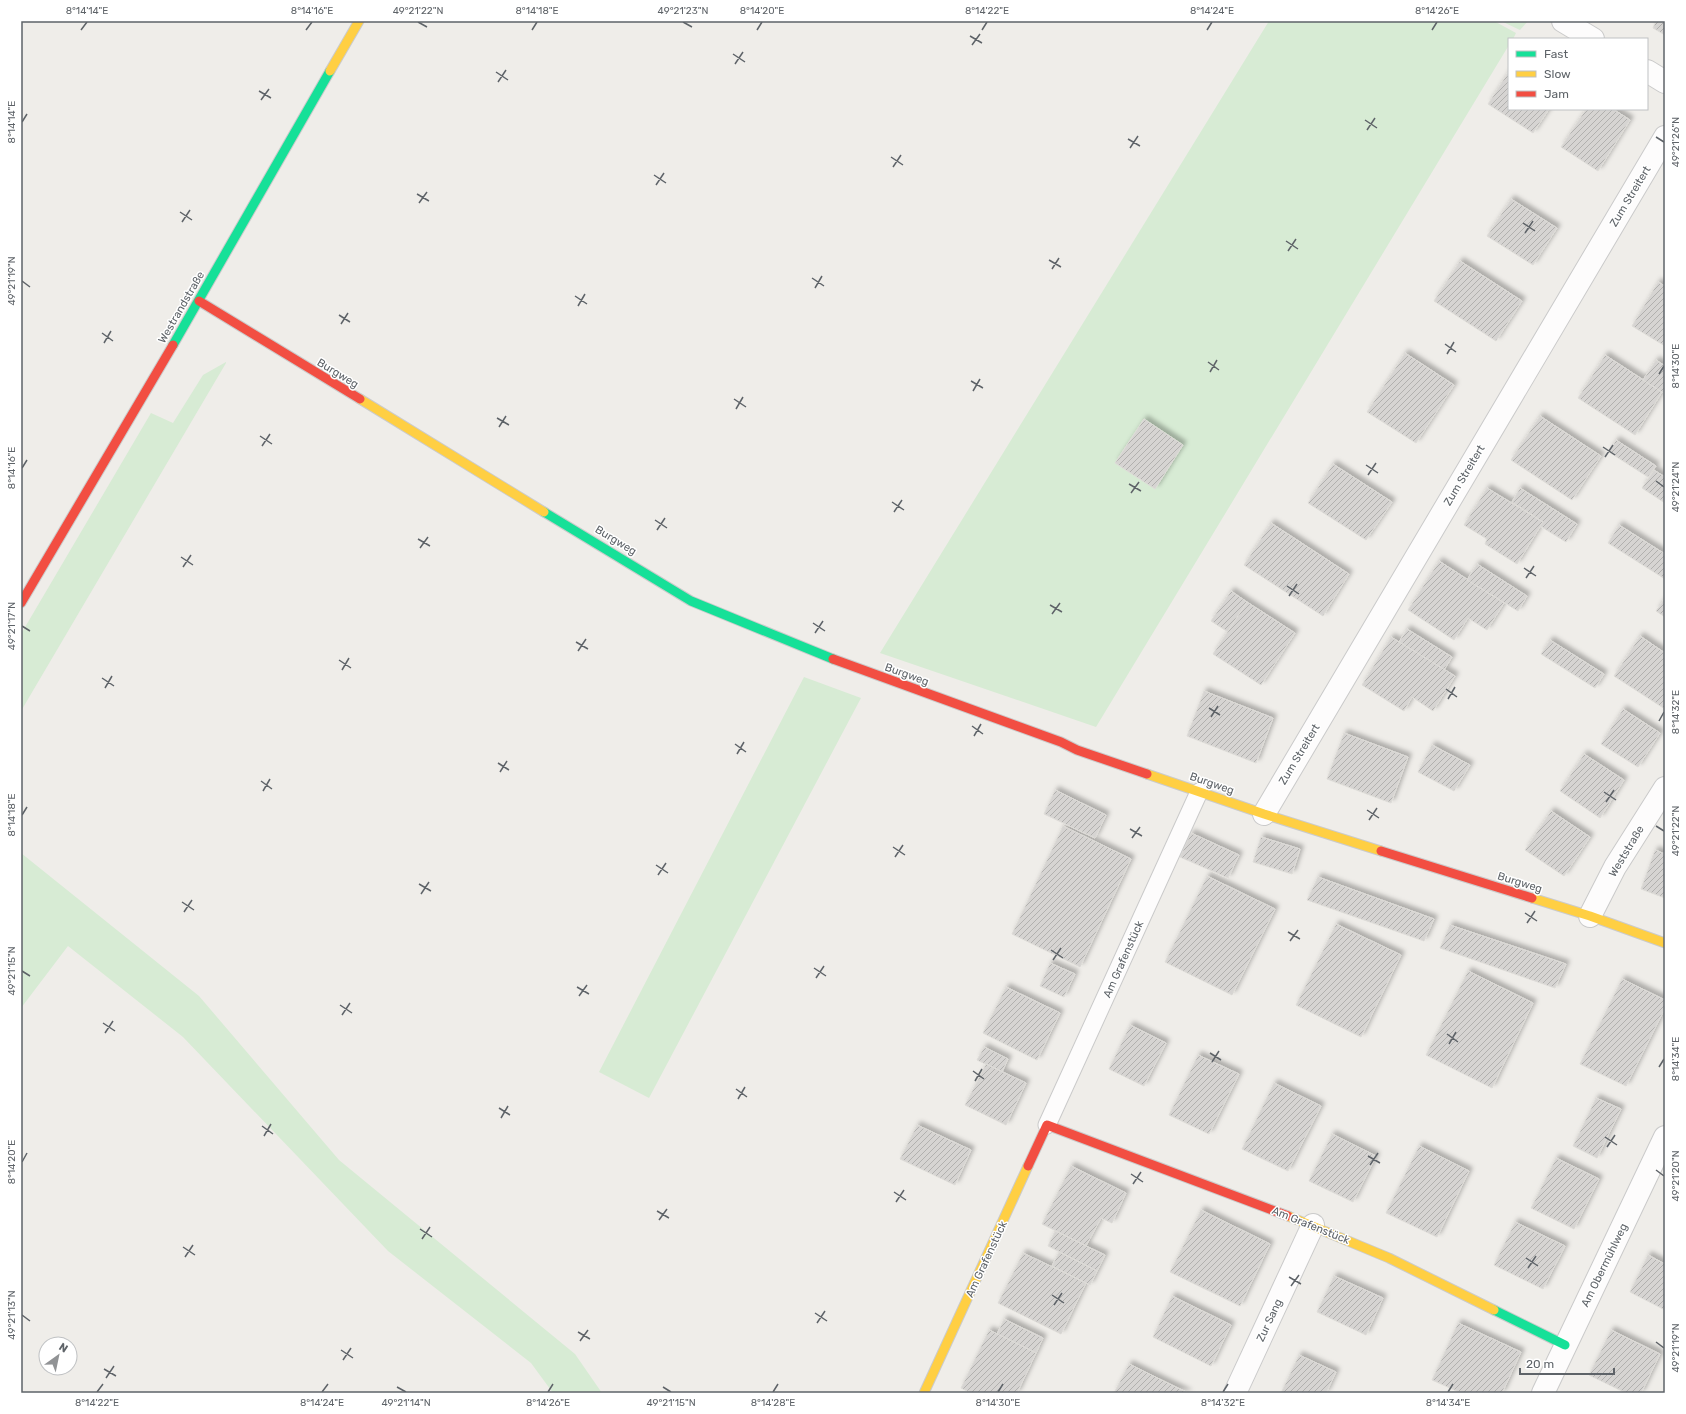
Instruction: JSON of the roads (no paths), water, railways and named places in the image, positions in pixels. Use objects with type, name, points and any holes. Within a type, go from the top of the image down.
[{"type":"street","name":"Westrandstraße","points":[[21,604],[199,301],[359,21]]},
{"type":"street","points":[[1564,21],[1592,38]]},
{"type":"street","points":[[1648,72],[1665,82]]},
{"type":"street","name":"Zum Streitert","points":[[1264,814],[1665,137]]},
{"type":"street","name":"Burgweg","points":[[199,301],[270,346],[691,601],[811,651],[1061,742],[1077,750],[1264,814],[1590,916],[1665,943]]},
{"type":"street","name":"Weststraße","points":[[1590,916],[1615,867],[1665,788]]},
{"type":"street","name":"Am Grafenstück","points":[[924,1393],[1047,1125],[1312,1225],[1389,1258],[1565,1345]]},
{"type":"street","name":"Am Obermühlweg","points":[[1543,1393],[1665,1137]]},
{"type":"street","name":"Zur Sang","points":[[1235,1393],[1312,1225]]},
{"type":"lane","name":"Am Grafenstück","points":[[1047,1125],[1199,792]]}]
